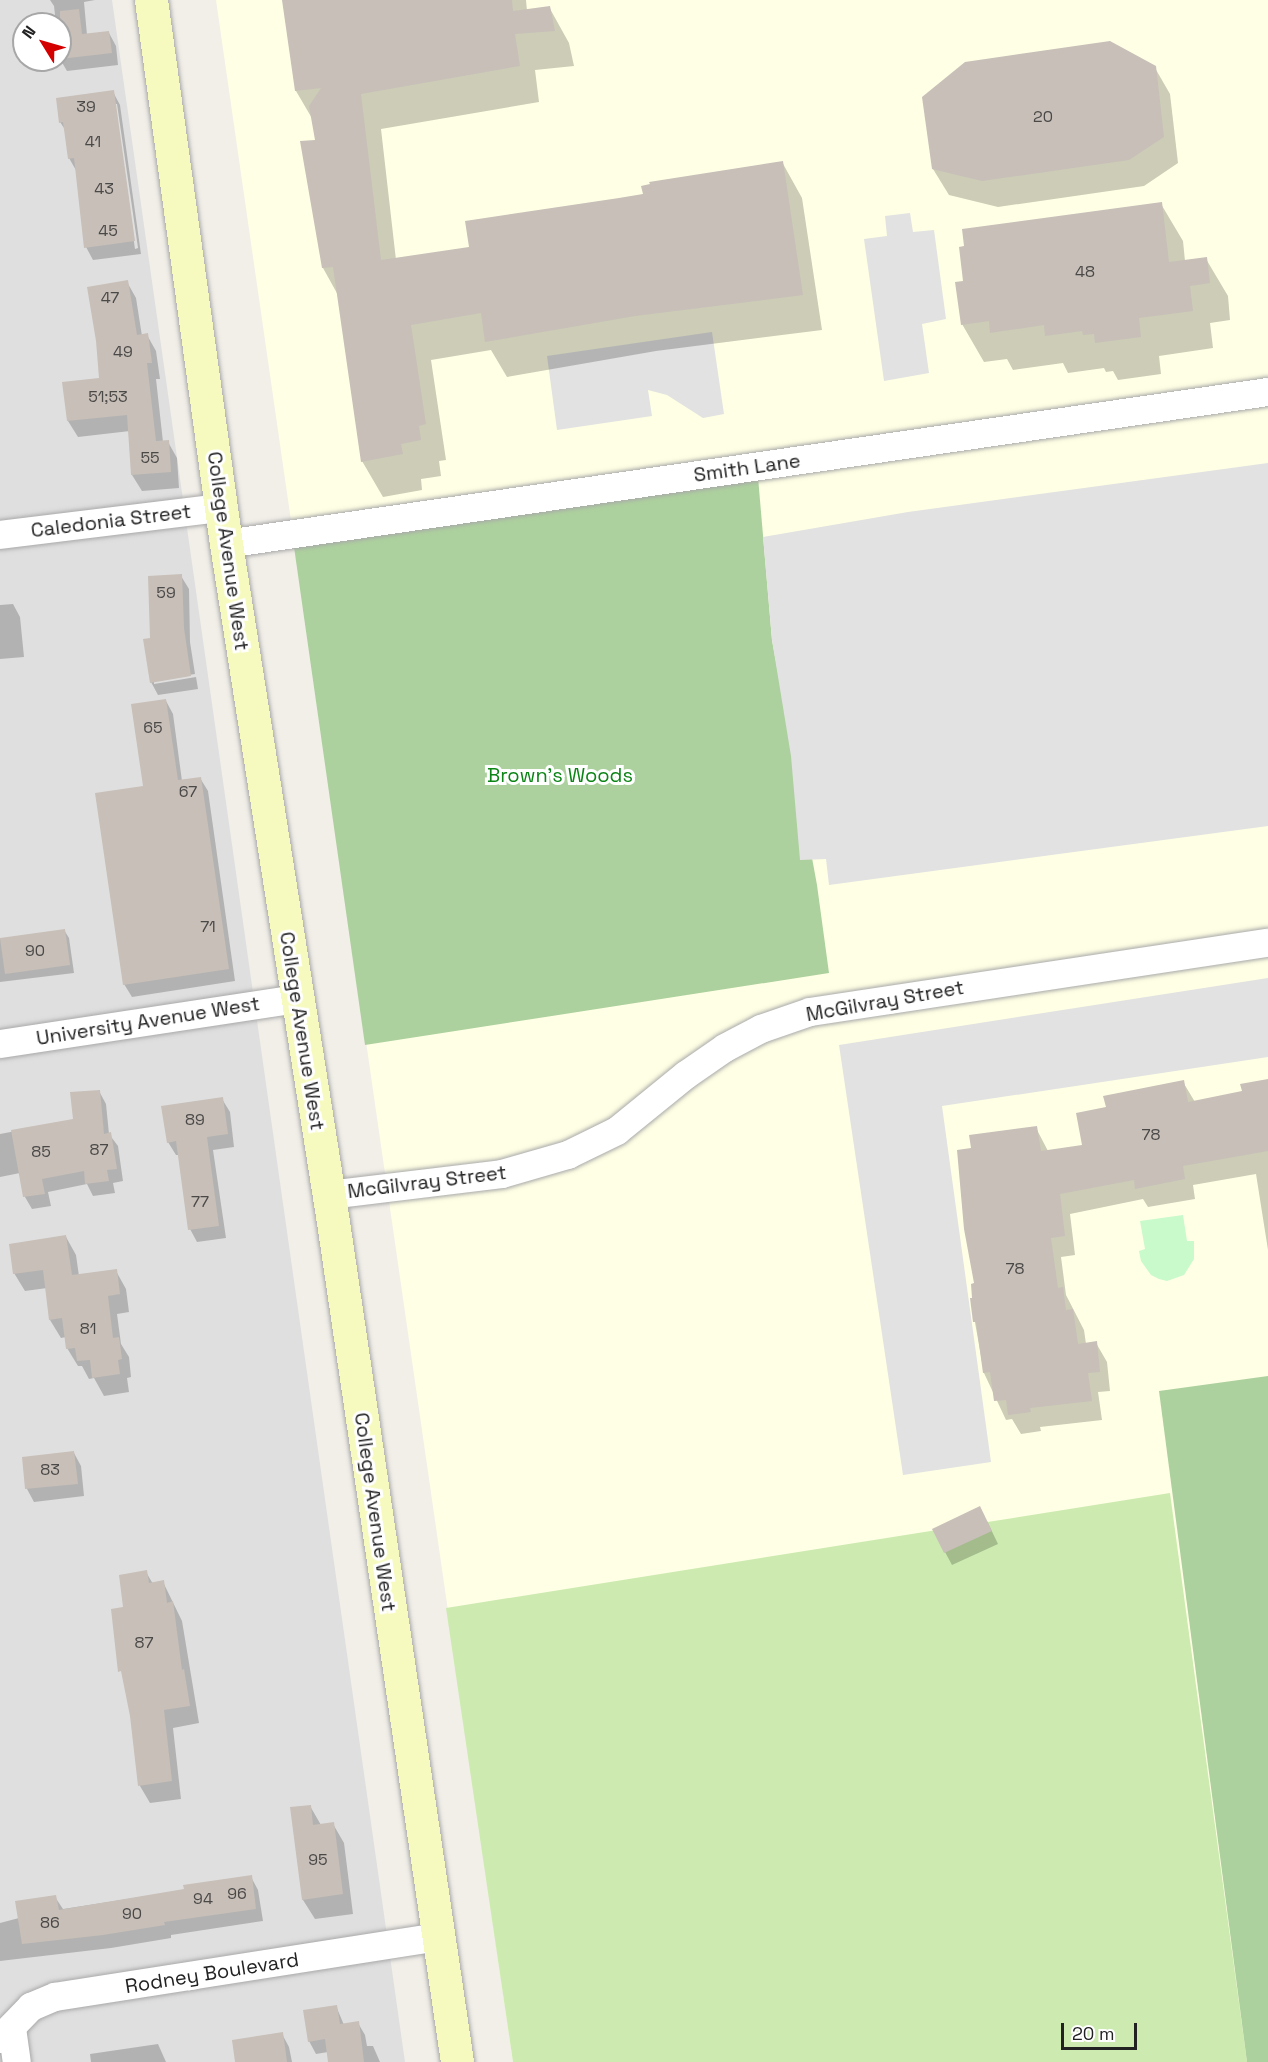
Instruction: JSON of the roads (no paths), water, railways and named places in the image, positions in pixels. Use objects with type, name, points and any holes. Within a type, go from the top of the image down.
[{"type":"main road","name":"College Avenue West","points":[[151,0],[226,544],[296,999],[329,1195],[457,2062]]},
{"type":"street","name":"Smith Lane","points":[[226,544],[1268,392]]},
{"type":"street","name":"Caledonia Street","points":[[0,536],[221,508]]},
{"type":"street","name":"McGilvray Street","points":[[329,1195],[502,1174],[568,1155],[622,1128],[686,1075],[725,1048],[761,1029],[810,1012],[1268,943]]},
{"type":"street","name":"University Avenue West","points":[[0,1044],[296,999]]},
{"type":"street","name":"Rodney Boulevard","points":[[6,2034],[31,2007],[55,1997],[438,1937]]},
{"type":"street","points":[[6,2034],[17,2062]]},
{"type":"park label","name":"Brown's Woods","points":[[560,775]]}]
